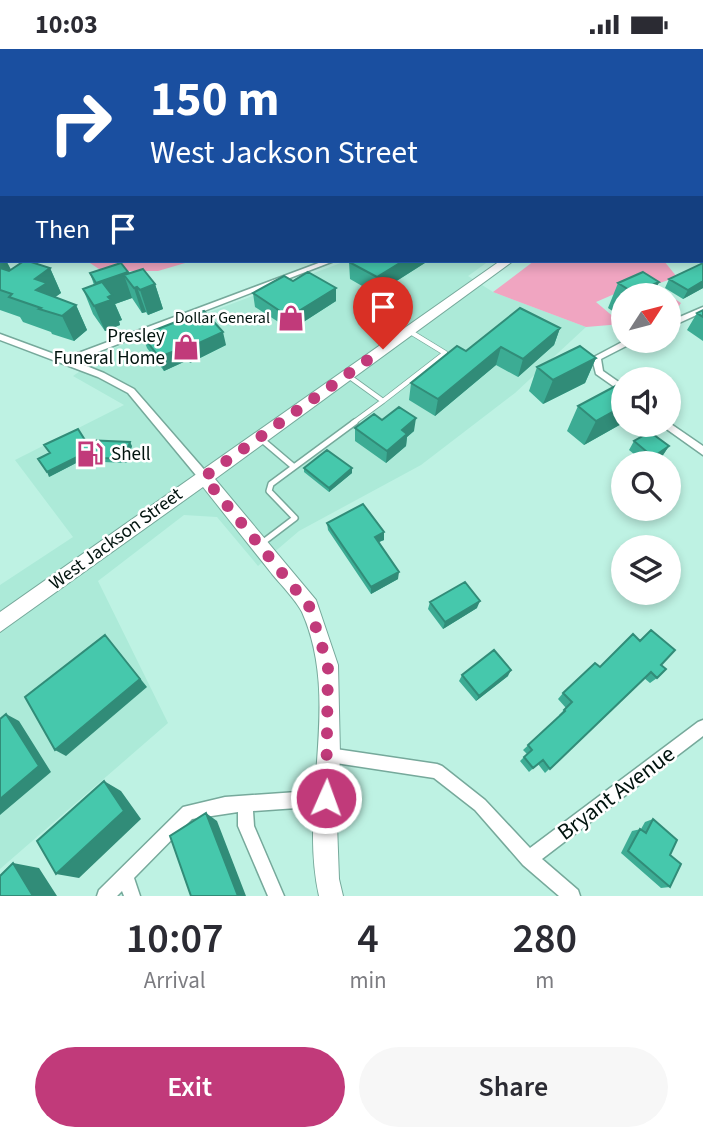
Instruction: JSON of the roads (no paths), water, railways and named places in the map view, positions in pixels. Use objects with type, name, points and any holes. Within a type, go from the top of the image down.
[{"type":"street","points":[[66,361],[325,263]]},
{"type":"street","name":"West Jackson Street","points":[[0,623],[504,263]]},
{"type":"street","points":[[681,319],[703,309]]},
{"type":"street","points":[[0,337],[101,375],[137,395],[309,606],[328,665],[327,879],[331,896]]},
{"type":"street","points":[[611,351],[596,358],[599,372],[611,381]]},
{"type":"street","points":[[681,435],[703,451]]},
{"type":"street","name":"Bryant Avenue","points":[[529,859],[703,727]]},
{"type":"street","points":[[329,755],[437,771],[480,805],[529,859],[572,896]]},
{"type":"street","points":[[105,896],[188,812],[245,803],[326,798]]},
{"type":"street","points":[[245,803],[246,826],[276,896]]},
{"type":"street","points":[[125,876],[132,896]]},
{"type":"lane","points":[[259,545],[295,519],[269,491],[271,484],[445,353],[409,331]]},
{"type":"lane","points":[[347,375],[383,401]]},
{"type":"lane","points":[[258,437],[294,467]]},
{"type":"place","name":"Dollar General","points":[[291,318]]},
{"type":"place","name":"Presley Funeral Home","points":[[186,347]]},
{"type":"place","name":"Shell","points":[[90,454]]}]
